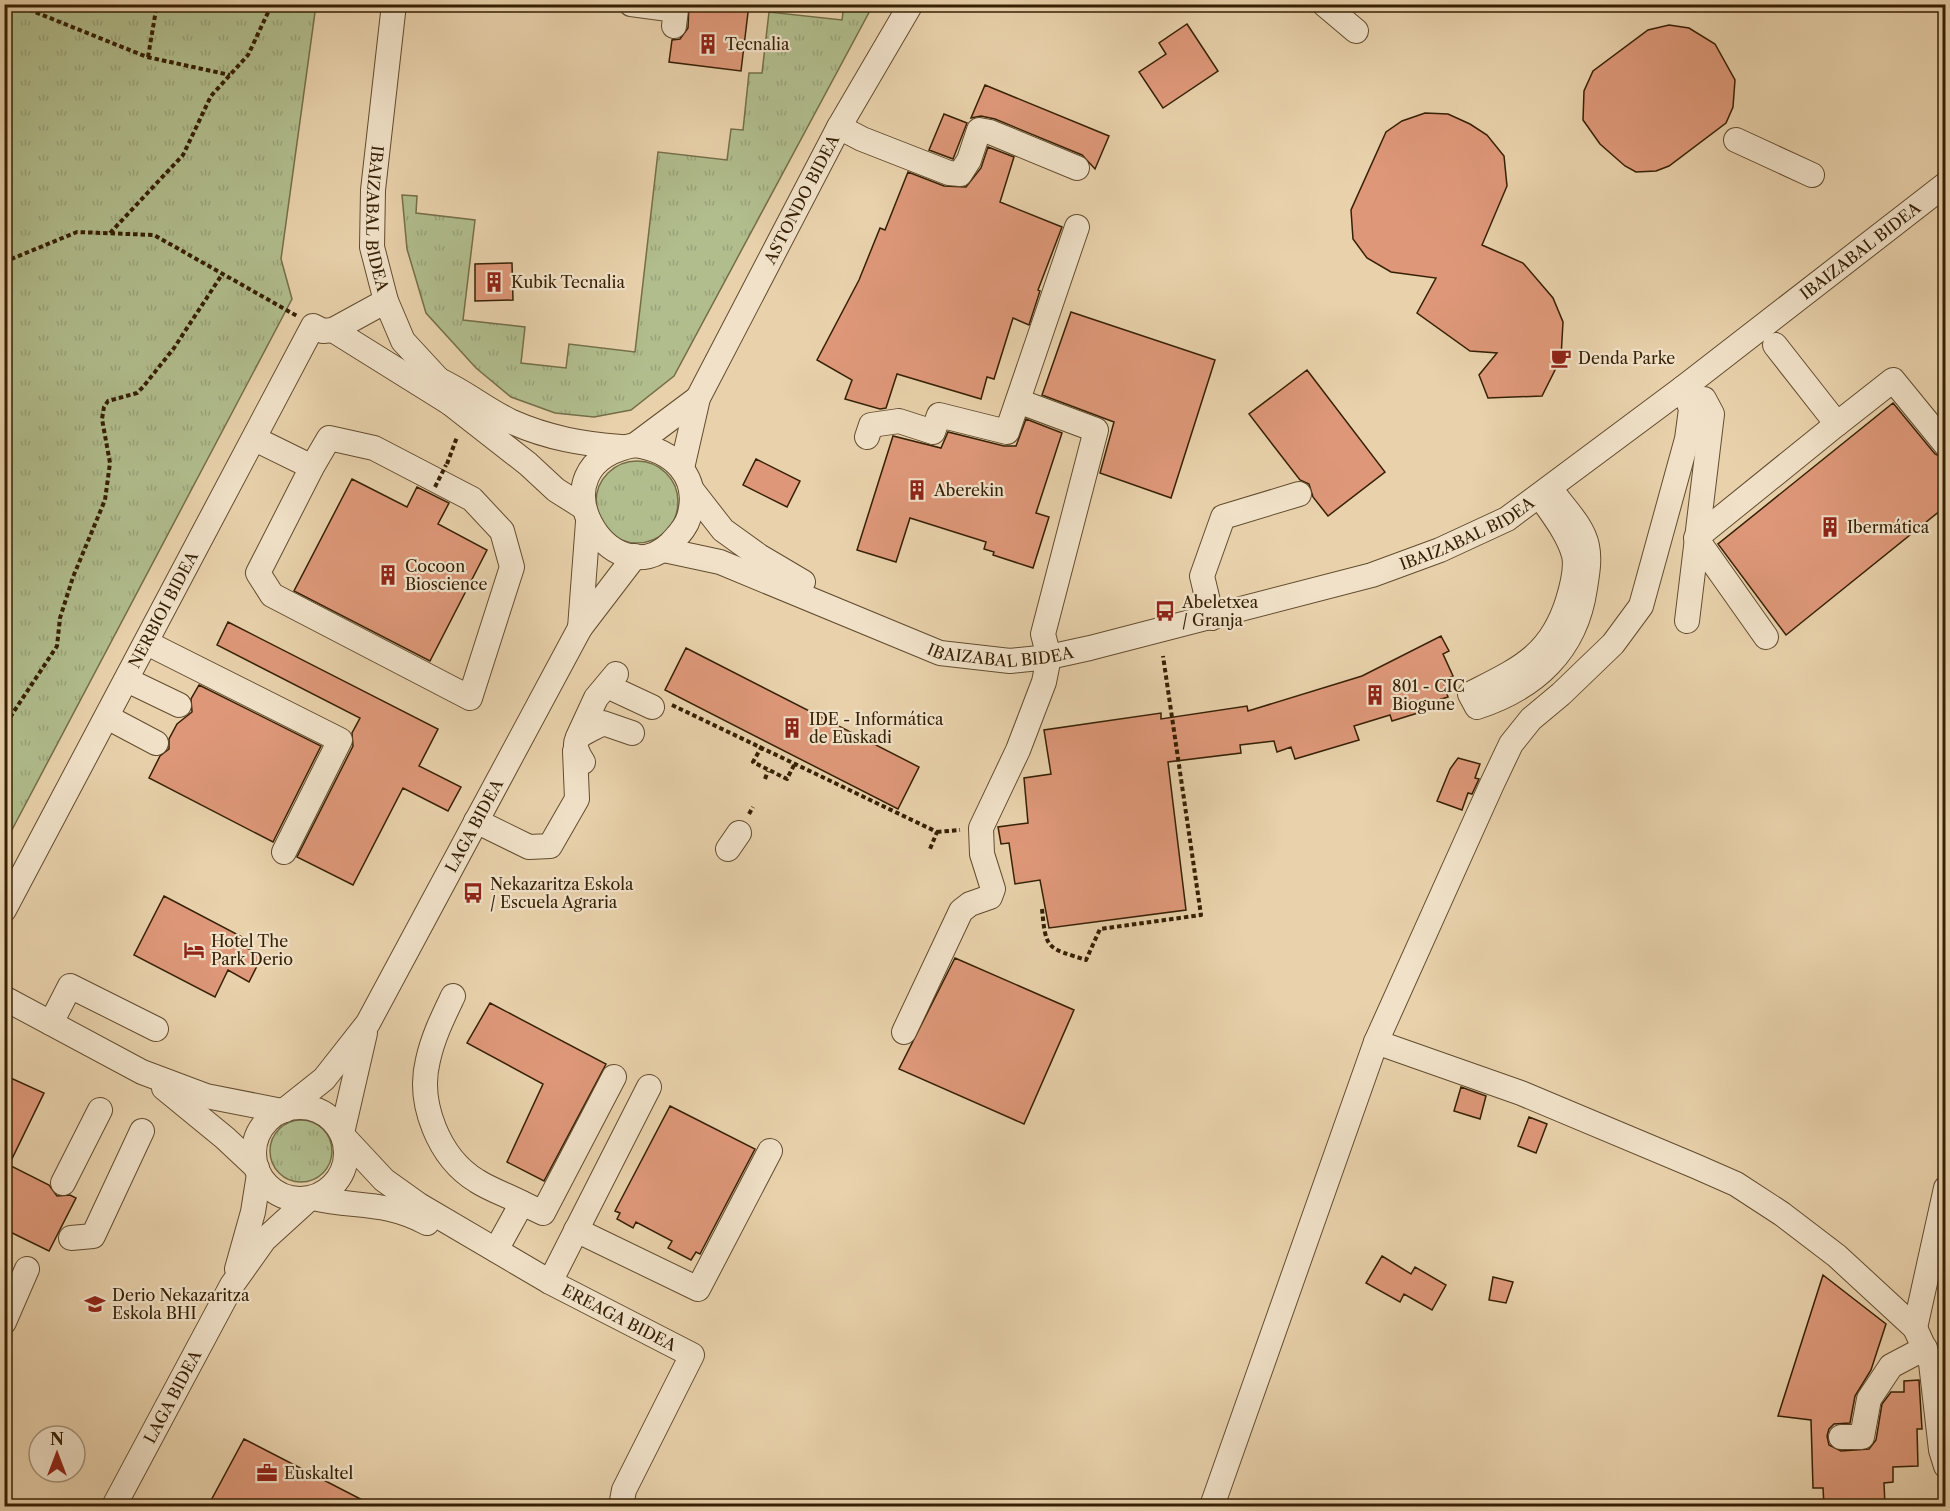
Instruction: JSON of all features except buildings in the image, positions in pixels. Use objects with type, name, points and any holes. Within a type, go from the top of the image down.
[{"type":"street","name":"IBAIZABAL BIDEA","points":[[394,4],[373,190],[372,247],[386,301],[403,340],[439,380],[450,403],[528,464],[585,514]]},
{"type":"street","points":[[631,4],[676,10],[674,26]]},
{"type":"street","name":"ASTONDO BIDEA","points":[[687,478],[698,398],[839,127],[910,4]]},
{"type":"street","points":[[1324,4],[1356,32]]},
{"type":"street","points":[[839,127],[862,139],[949,173],[960,174],[969,160],[979,130],[990,132],[1077,168]]},
{"type":"street","points":[[1736,140],[1812,175]]},
{"type":"street","name":"IBAIZABAL BIDEA","points":[[664,550],[720,562],[894,636],[940,653],[1010,661],[1049,657],[1212,618],[1372,575],[1440,550],[1508,519],[1694,393],[1946,184]]},
{"type":"street","points":[[867,437],[871,425],[899,421],[933,432],[939,415],[1007,432],[1077,227]]},
{"type":"street","points":[[323,328],[386,301]]},
{"type":"street","points":[[323,328],[450,403]]},
{"type":"street","name":"NERBIOI BIDEA","points":[[4,910],[255,439],[323,328]]},
{"type":"street","points":[[1775,345],[1837,424]]},
{"type":"street","name":"IBAIZABAL BIDEA","points":[[439,380],[464,391],[511,421],[572,443],[628,446]]},
{"type":"street","points":[[1696,538],[1893,380],[1946,445]]},
{"type":"street","points":[[1687,621],[1712,414],[1694,393]]},
{"type":"street","points":[[1212,1506],[1376,1042],[1450,871],[1511,744],[1531,719],[1562,694],[1613,644],[1641,606],[1687,439],[1694,393]]},
{"type":"street","name":"ASTONDO BIDEA","points":[[628,446],[698,398]]},
{"type":"street","points":[[904,1032],[961,911],[970,904],[990,897],[993,889],[982,854],[981,828],[1018,750],[1044,682],[1049,657],[1043,634],[1096,430],[1018,401]]},
{"type":"street","points":[[329,438],[374,448],[472,500],[502,531],[512,567],[470,698],[272,595],[258,573],[312,467],[329,438]]},
{"type":"street","points":[[255,439],[312,467]]},
{"type":"street","points":[[628,446],[653,447],[668,454],[687,478],[692,506],[688,521],[680,534],[664,550],[650,555],[635,556],[607,545],[596,536],[585,514],[585,485],[594,466],[606,455],[628,446]]},
{"type":"street","name":"IBAIZABAL BIDEA","points":[[687,478],[723,530],[759,556],[894,636]]},
{"type":"street","points":[[1545,492],[1578,525],[1587,546],[1588,570],[1583,603],[1571,636],[1556,659],[1503,698],[1477,707],[1470,694],[1525,666],[1550,643],[1564,614],[1573,585],[1575,557],[1545,492]]},
{"type":"street","points":[[1212,618],[1202,576],[1223,518],[1299,494]]},
{"type":"street","name":"LAGA BIDEA","points":[[580,628],[585,514]]},
{"type":"street","points":[[1696,538],[1766,637]]},
{"type":"street","name":"LAGA BIDEA","points":[[284,1110],[324,1079],[368,1023],[580,628],[635,556]]},
{"type":"street","points":[[147,643],[340,740],[284,852]]},
{"type":"street","points":[[127,680],[178,705]]},
{"type":"street","points":[[577,744],[603,723],[632,733],[609,711],[612,680]]},
{"type":"street","points":[[476,821],[529,848],[550,846],[577,799],[577,744],[596,698],[612,680]]},
{"type":"street","points":[[612,680],[660,705]]},
{"type":"street","points":[[107,717],[156,743]]},
{"type":"street","points":[[577,744],[593,777]]},
{"type":"street","points":[[51,1023],[70,986],[156,1029]]},
{"type":"street","points":[[453,996],[438,1027],[427,1062],[426,1095],[434,1127],[450,1156],[476,1180],[543,1213],[614,1077]]},
{"type":"street","points":[[4,998],[142,1072],[207,1096],[284,1110],[302,1107],[318,1111],[332,1120],[343,1134],[346,1153],[344,1170],[334,1185],[311,1198],[298,1199],[280,1194],[264,1182],[258,1171],[218,1131],[142,1072]]},
{"type":"street","name":"LAGA BIDEA","points":[[343,1134],[368,1023]]},
{"type":"street","points":[[1376,1042],[1521,1093],[1736,1184],[1782,1214],[1837,1256],[1920,1338],[1930,1363],[1941,1450],[1946,1467]]},
{"type":"street","points":[[550,1282],[649,1087]]},
{"type":"street","points":[[63,1183],[100,1110]]},
{"type":"street","points":[[258,1171],[254,1152],[258,1135],[268,1121],[284,1110]]},
{"type":"street","points":[[70,1238],[93,1236],[142,1131]]},
{"type":"street","name":"EREAGA BIDEA","points":[[343,1134],[384,1180],[419,1205],[550,1282],[692,1355],[624,1490],[621,1506]]},
{"type":"street","points":[[576,1230],[698,1289],[770,1151]]},
{"type":"street","name":"LAGA BIDEA","points":[[232,1285],[253,1212],[258,1171]]},
{"type":"street","points":[[1841,1437],[1862,1437],[1869,1399],[1891,1366],[1920,1338],[1946,1188]]},
{"type":"street","name":"LAGA BIDEA","points":[[114,1506],[232,1285],[264,1240],[311,1198]]},
{"type":"street","name":"EREAGA BIDEA","points":[[311,1198],[332,1202],[372,1204],[405,1212],[458,1240],[496,1250]]},
{"type":"street","points":[[496,1250],[522,1203]]},
{"type":"street","points":[[4,1322],[27,1269]]},
{"type":"path","points":[[15,4],[147,57],[230,75]]},
{"type":"path","points":[[147,57],[157,4]]},
{"type":"path","points":[[110,233],[183,155],[211,96],[248,55],[272,4]]},
{"type":"path","points":[[4,262],[76,232],[154,235],[323,328]]},
{"type":"path","points":[[4,721],[9,719],[57,646],[60,618],[105,500],[110,463],[102,419],[104,407],[108,401],[137,393],[143,387],[174,348],[223,273]]},
{"type":"path","points":[[435,487],[457,437]]},
{"type":"path","points":[[1042,909],[1045,938],[1051,948],[1086,960],[1100,929],[1201,915],[1163,656]]},
{"type":"path","points":[[660,705],[762,746],[794,765],[937,832],[971,828]]},
{"type":"path","points":[[762,746],[753,762],[768,771],[786,779],[794,765]]},
{"type":"path","points":[[765,779],[768,771]]},
{"type":"path","points":[[930,849],[937,832]]},
{"type":"green space","points":[[5,4],[316,5],[281,259],[292,299],[5,843]]},
{"type":"green space","points":[[844,5],[873,5],[674,376],[631,410],[594,417],[555,413],[511,397],[476,368],[426,313],[407,249],[402,195],[417,196],[416,213],[475,220],[463,320],[525,327],[521,363],[566,368],[569,344],[635,352],[658,152],[727,160],[731,129],[743,130],[749,73],[762,73],[769,12],[842,20]]},
{"type":"green space","points":[[637,461],[653,464],[666,473],[675,486],[678,502],[675,518],[666,531],[653,540],[637,543],[621,540],[608,531],[599,518],[596,502],[599,486],[608,473],[621,464]]},
{"type":"green space","points":[[295,1120],[307,1120],[323,1129],[330,1139],[332,1151],[330,1163],[323,1173],[307,1182],[295,1182],[284,1177],[275,1168],[270,1157],[270,1145],[275,1134],[284,1125]]},
{"type":"place","name":"Tecnalia","points":[[708,44]]},
{"type":"place","name":"Kubik Tecnalia","points":[[494,282]]},
{"type":"place","name":"Denda Parke","points":[[1561,358]]},
{"type":"place","name":"Aberekin","points":[[917,490]]},
{"type":"place","name":"Ibermática","points":[[1830,527]]},
{"type":"place","name":"Cocoon Bioscience","points":[[388,575]]},
{"type":"place","name":"Abeletxea / Granja","points":[[1165,611]]},
{"type":"place","name":"801 - CIC Biogune","points":[[1375,695]]},
{"type":"place","name":"IDE - Informática de Euskadi","points":[[792,728]]},
{"type":"place","name":"Nekazaritza Eskola / Escuela Agraria","points":[[473,893]]},
{"type":"place","name":"Hotel The Park Derio","points":[[194,950]]},
{"type":"place","name":"Derio Nekazaritza Eskola BHI","points":[[95,1304]]},
{"type":"place","name":"Euskaltel","points":[[267,1473]]}]
